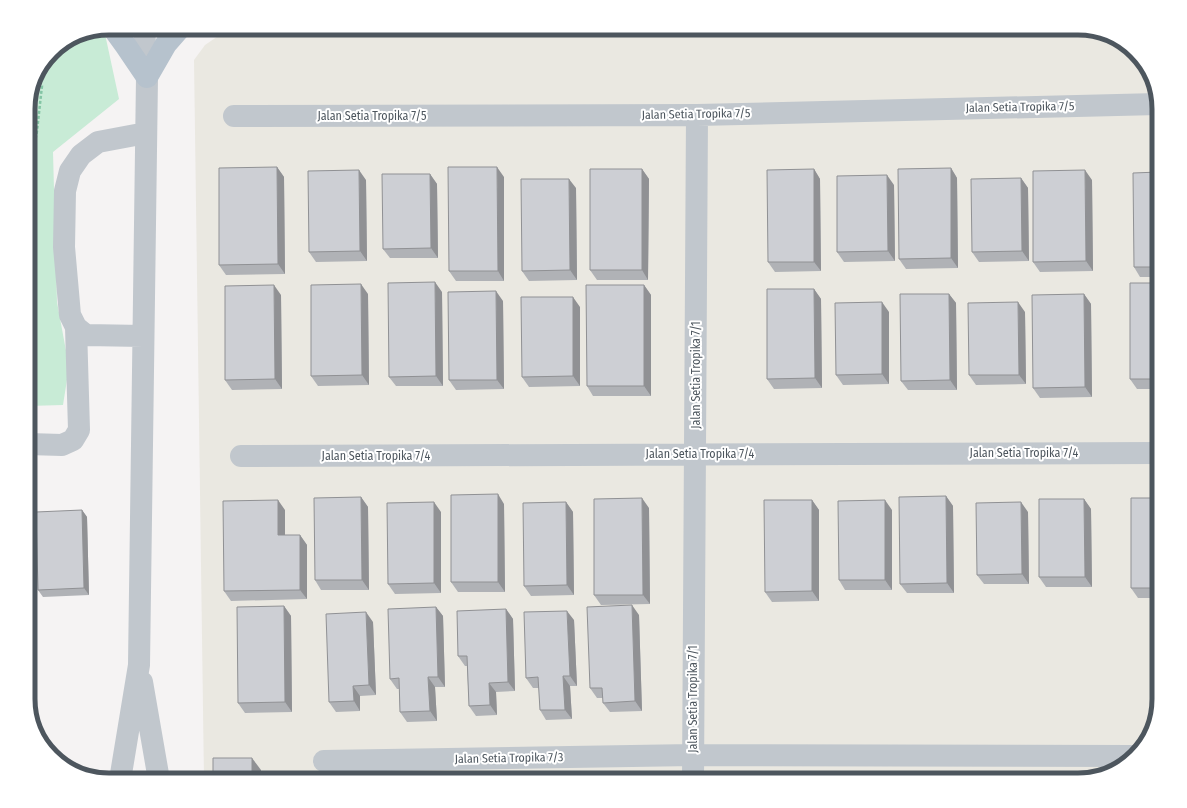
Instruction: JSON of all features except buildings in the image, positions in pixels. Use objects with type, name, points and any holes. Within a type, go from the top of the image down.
[{"type":"main road","points":[[118,35],[146,77],[166,44],[174,35]]},
{"type":"street","points":[[121,773],[139,665],[146,133],[144,35]]},
{"type":"street","name":"Jalan Setia Tropika 7/5","points":[[234,116],[696,115],[1152,104]]},
{"type":"street","name":"Jalan Setia Tropika 7/1","points":[[693,773],[696,454],[696,115]]},
{"type":"street","points":[[35,444],[62,445],[73,440],[79,430],[76,327],[70,315],[64,247],[65,191],[70,171],[81,155],[98,142],[146,133]]},
{"type":"street","points":[[76,327],[86,334],[143,336]]},
{"type":"street","name":"Jalan Setia Tropika 7/4","points":[[242,456],[1152,453]]},
{"type":"street","points":[[139,665],[158,773]]},
{"type":"street","name":"Jalan Setia Tropika 7/3","points":[[324,761],[693,755],[1126,756]]},
{"type":"path","points":[[35,142],[42,86],[40,84]]},
{"type":"shaded area","points":[[220,35],[1078,35],[1093,36],[1102,39],[1123,50],[1137,64],[1142,72],[1149,90],[1152,109],[1152,699],[1146,727],[1140,740],[1134,748],[1115,763],[1097,770],[1078,773],[204,773],[194,60],[205,45]]},
{"type":"green space","points":[[105,35],[119,99],[53,152],[57,302],[69,367],[63,405],[35,406],[36,94],[47,68],[64,50],[94,36]]}]
